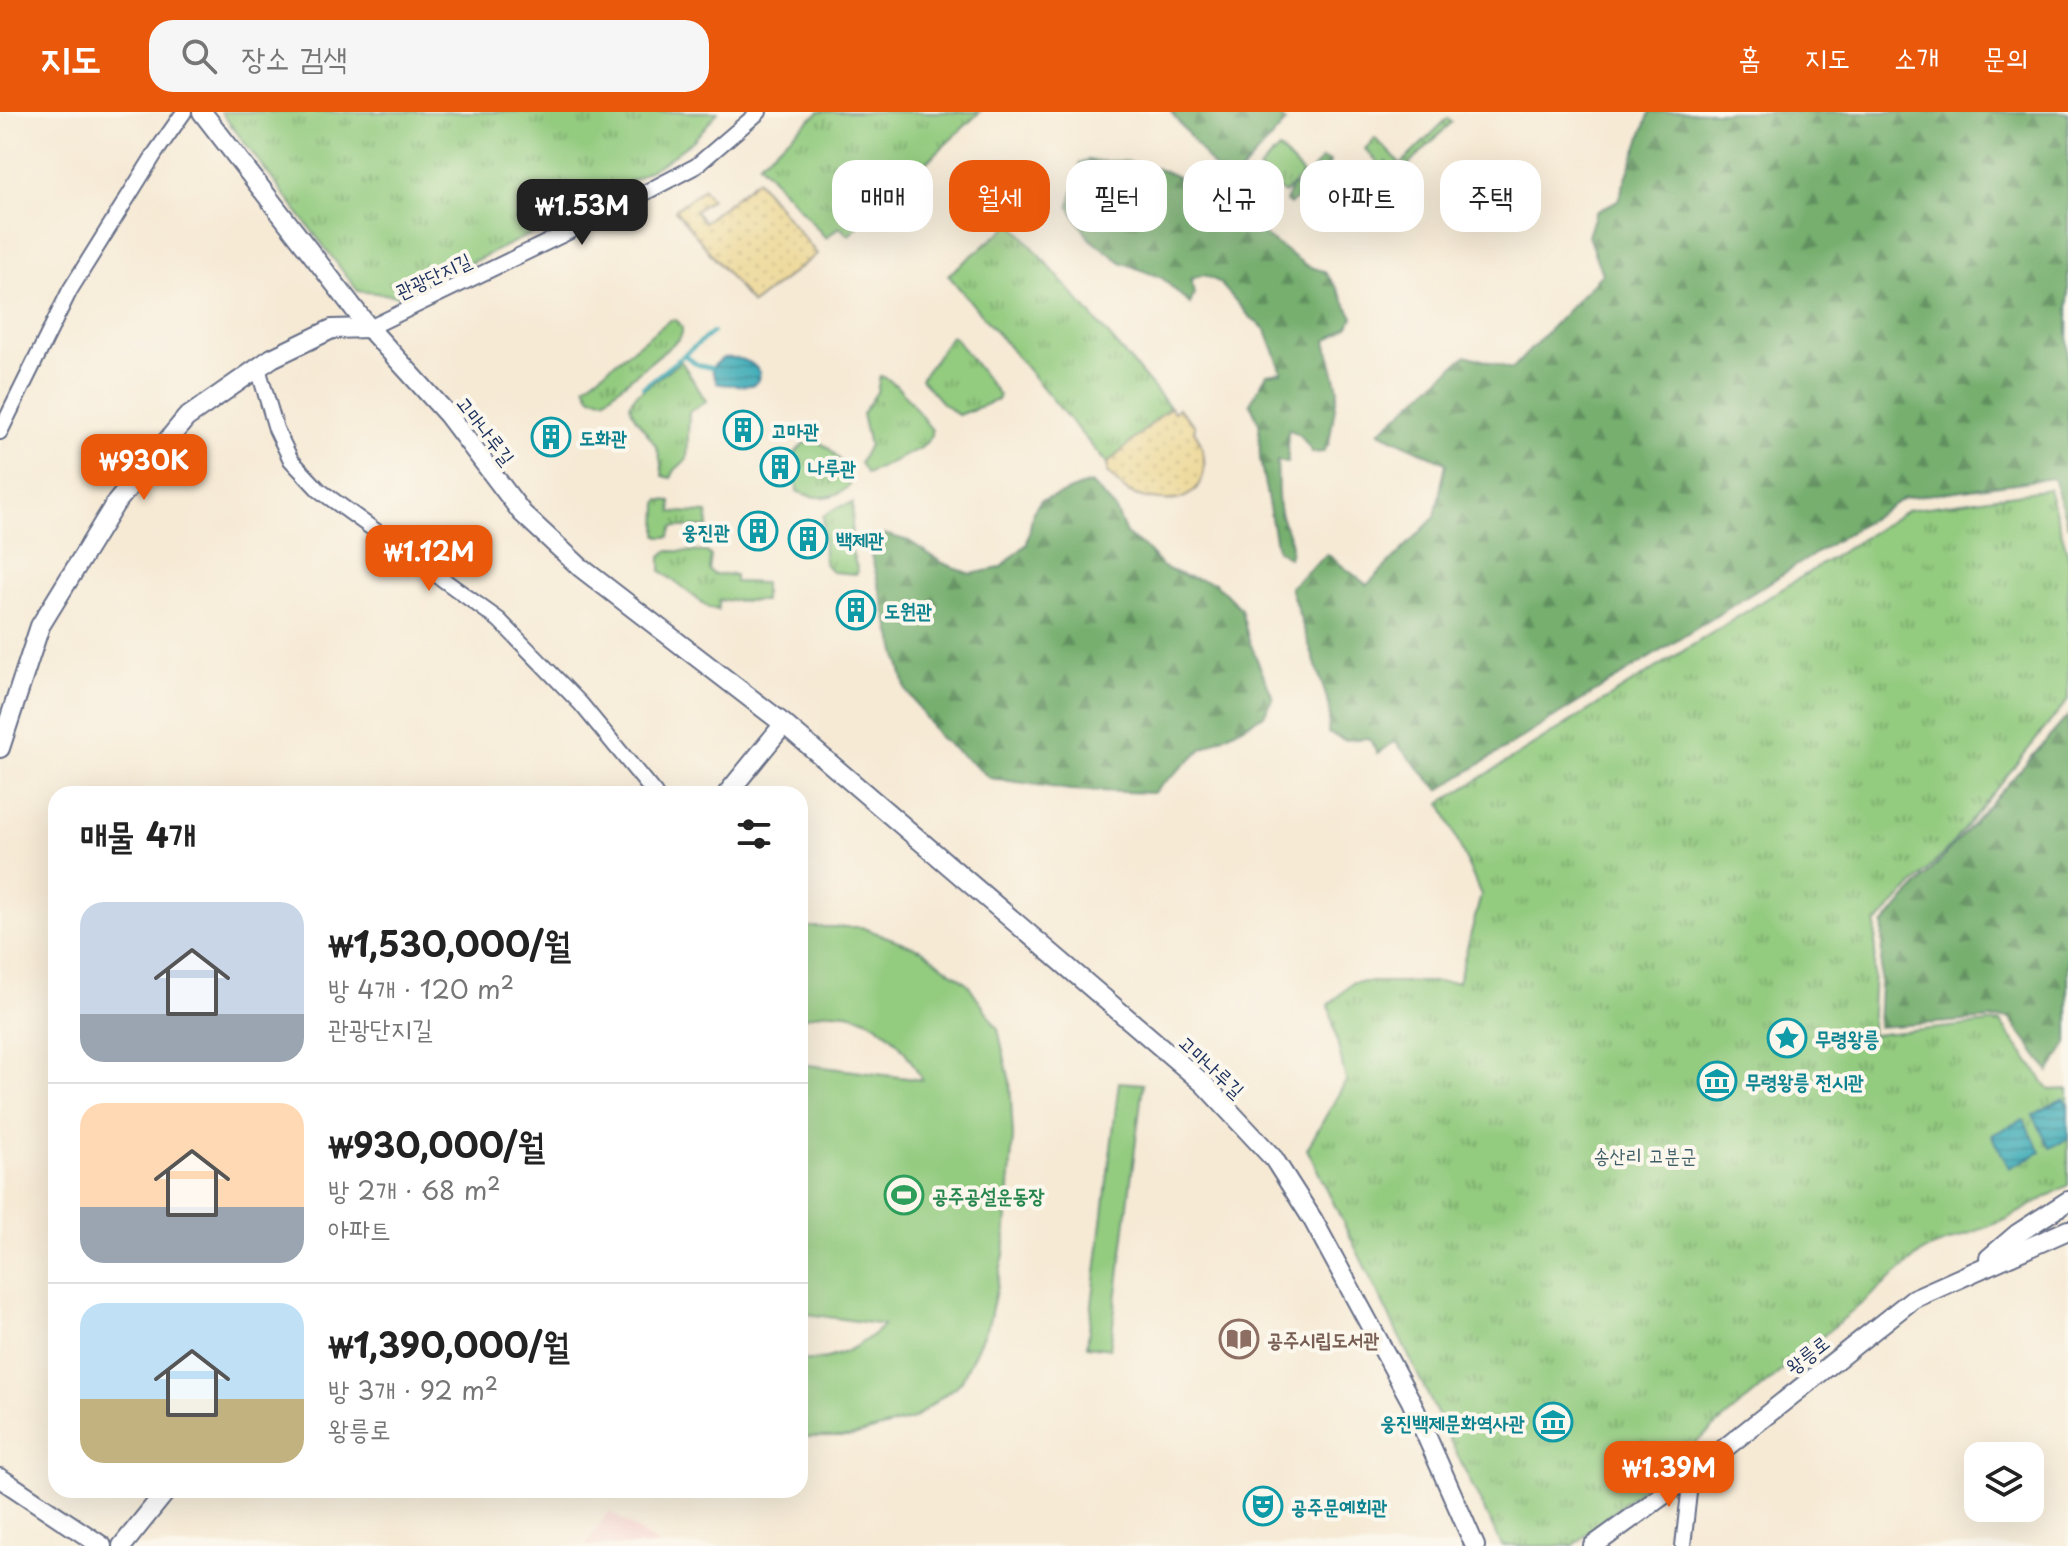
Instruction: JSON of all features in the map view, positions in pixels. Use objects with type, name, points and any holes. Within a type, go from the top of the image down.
[{"type":"main road","name":"고마나루길","points":[[202,112],[369,328],[448,415],[522,513],[580,567],[784,724],[1204,1084],[1274,1159],[1313,1220],[1411,1401],[1475,1546]]},
{"type":"main road","points":[[0,748],[40,626],[115,504],[186,418],[272,358],[332,329],[369,328]]},
{"type":"main road","points":[[734,786],[784,724]]},
{"type":"main road","points":[[1974,1271],[2017,1234],[2068,1201]]},
{"type":"main road","name":"왕릉로","points":[[1593,1546],[1691,1475],[1913,1299],[2068,1230]]},
{"type":"main road","points":[[0,1478],[102,1546]]},
{"type":"main road","points":[[122,1546],[161,1498]]},
{"type":"street","points":[[0,432],[70,290],[184,112]]},
{"type":"street","name":"관광단지길","points":[[369,328],[587,223],[696,166],[759,112]]},
{"type":"street","points":[[258,368],[276,429],[291,460],[319,490],[499,620],[581,704],[648,786]]},
{"type":"street","points":[[1683,1546],[1691,1475]]},
{"type":"shaded area","points":[[609,1511],[660,1546],[585,1546]]},
{"type":"green space","points":[[221,112],[718,112],[694,140],[664,162],[583,209],[401,296],[358,291]]},
{"type":"green space","points":[[819,112],[980,112],[929,160],[832,160],[833,232],[826,238],[759,163]]},
{"type":"green space","points":[[1171,112],[1274,112],[1286,122],[1251,160],[1208,160]]},
{"type":"green space","points":[[1650,112],[2068,112],[2068,526],[2053,478],[1904,498],[1439,790],[1395,742],[1377,753],[1369,738],[1344,740],[1328,733],[1330,708],[1290,587],[1327,554],[1367,585],[1435,517],[1446,463],[1379,432],[1466,355],[1512,369],[1602,274],[1588,236],[1596,212],[1618,200]]},
{"type":"green space","points":[[1448,118],[1452,122],[1413,160],[1405,160]]},
{"type":"green space","points":[[1375,138],[1397,160],[1376,160],[1365,149]]},
{"type":"green space","points":[[1279,149],[1300,171],[1300,177],[1284,194],[1284,160],[1268,160]]},
{"type":"green space","points":[[1167,173],[1183,180],[1183,232],[1260,232],[1307,266],[1324,271],[1337,288],[1353,317],[1349,326],[1326,341],[1338,389],[1329,443],[1323,452],[1313,453],[1300,435],[1289,429],[1287,463],[1277,461],[1279,507],[1291,544],[1289,558],[1277,550],[1260,459],[1259,423],[1250,403],[1267,374],[1282,372],[1266,330],[1219,282],[1204,275],[1191,279],[1194,294],[1190,304],[1162,278],[1121,262],[1085,232],[1167,232]]},
{"type":"green space","points":[[1300,184],[1300,196],[1290,205],[1286,202],[1291,187]]},
{"type":"green space","points":[[1001,232],[1020,232],[1170,407],[1107,464],[948,275]]},
{"type":"green space","points":[[670,320],[676,320],[681,326],[679,339],[605,399],[591,397],[585,386]]},
{"type":"green space","points":[[951,336],[999,395],[998,400],[958,415],[942,403],[921,379]]},
{"type":"green space","points":[[681,361],[706,401],[689,412],[687,459],[671,478],[663,476],[657,449],[634,415],[630,402]]},
{"type":"green space","points":[[880,376],[901,390],[932,430],[932,436],[921,448],[867,474],[860,463],[869,445],[862,414],[877,392]]},
{"type":"green space","points":[[812,440],[832,451],[846,471],[850,485],[838,494],[818,497],[797,491],[795,453]]},
{"type":"green space","points":[[1091,483],[1115,508],[1126,534],[1163,567],[1184,576],[1215,583],[1241,609],[1248,638],[1273,698],[1264,715],[1203,748],[1153,793],[1071,790],[990,778],[939,737],[906,690],[871,555],[875,543],[884,534],[909,541],[943,563],[971,574],[1000,568],[1027,544],[1033,512],[1041,500]]},
{"type":"green space","name":"송산리 고분군","points":[[2049,489],[2068,555],[2068,700],[1947,850],[1876,924],[1871,1035],[2000,1022],[2050,1090],[2068,1089],[2068,1185],[2005,1220],[1924,1251],[1573,1546],[1502,1546],[1307,1149],[1346,1081],[1329,1005],[1353,982],[1458,982],[1481,895],[1441,803],[1908,510]]},
{"type":"green space","points":[[660,500],[671,501],[672,512],[707,513],[708,527],[673,527],[669,537],[660,537],[657,534]]},
{"type":"green space","points":[[853,503],[851,549],[858,571],[856,574],[833,572],[824,563],[823,516]]},
{"type":"green space","points":[[667,551],[707,552],[711,556],[709,570],[713,574],[735,575],[735,582],[764,583],[764,601],[719,600],[718,610],[709,608],[661,571],[661,556]]},
{"type":"green space","points":[[2068,716],[2068,1042],[2049,1072],[2009,1018],[1878,1027],[1883,925]]},
{"type":"green space","name":"공주공설운동장","points":[[808,927],[861,927],[922,950],[968,984],[998,1029],[1010,1082],[1013,1137],[1004,1254],[989,1322],[961,1382],[913,1419],[849,1437],[808,1437],[808,1360],[846,1352],[884,1325],[808,1314],[808,1065],[922,1080],[897,1042],[875,1024],[847,1013],[819,1013],[808,1016]]},
{"type":"green space","points":[[1119,1082],[1143,1084],[1110,1349],[1087,1346]]},
{"type":"sand","points":[[757,180],[817,254],[752,304],[675,210],[703,189],[711,199],[695,211],[704,222]]},
{"type":"sand","points":[[1170,407],[1174,412],[1178,408],[1195,426],[1204,459],[1202,479],[1190,494],[1175,500],[1130,493],[1107,472],[1107,464]]},
{"type":"water","points":[[723,358],[749,362],[760,373],[757,382],[749,385],[717,383],[711,368]]},
{"type":"water","points":[[2064,1098],[2068,1106],[2068,1139],[2050,1148],[2033,1115]]},
{"type":"water","points":[[2023,1119],[2041,1152],[2009,1168],[1992,1135]]},
{"type":"waterway","points":[[643,387],[713,332]]},
{"type":"waterway","points":[[684,355],[698,365],[711,368]]},
{"type":"place","name":"고마관","points":[[743,430]]},
{"type":"place","name":"도화관","points":[[551,437]]},
{"type":"place","name":"나루관","points":[[780,467]]},
{"type":"place","name":"웅진관","points":[[758,531]]},
{"type":"place","name":"백제관","points":[[808,539]]},
{"type":"place","name":"도원관","points":[[856,610]]},
{"type":"place","name":"무령왕릉","points":[[1787,1038]]},
{"type":"place","name":"무령왕릉 전시관","points":[[1717,1081]]},
{"type":"place","name":"공주공설운동장","points":[[904,1195]]},
{"type":"place","name":"공주시립도서관","points":[[1239,1339]]},
{"type":"place","name":"웅진백제문화역사관","points":[[1553,1422]]},
{"type":"place","name":"공주문예회관","points":[[1263,1506]]}]
